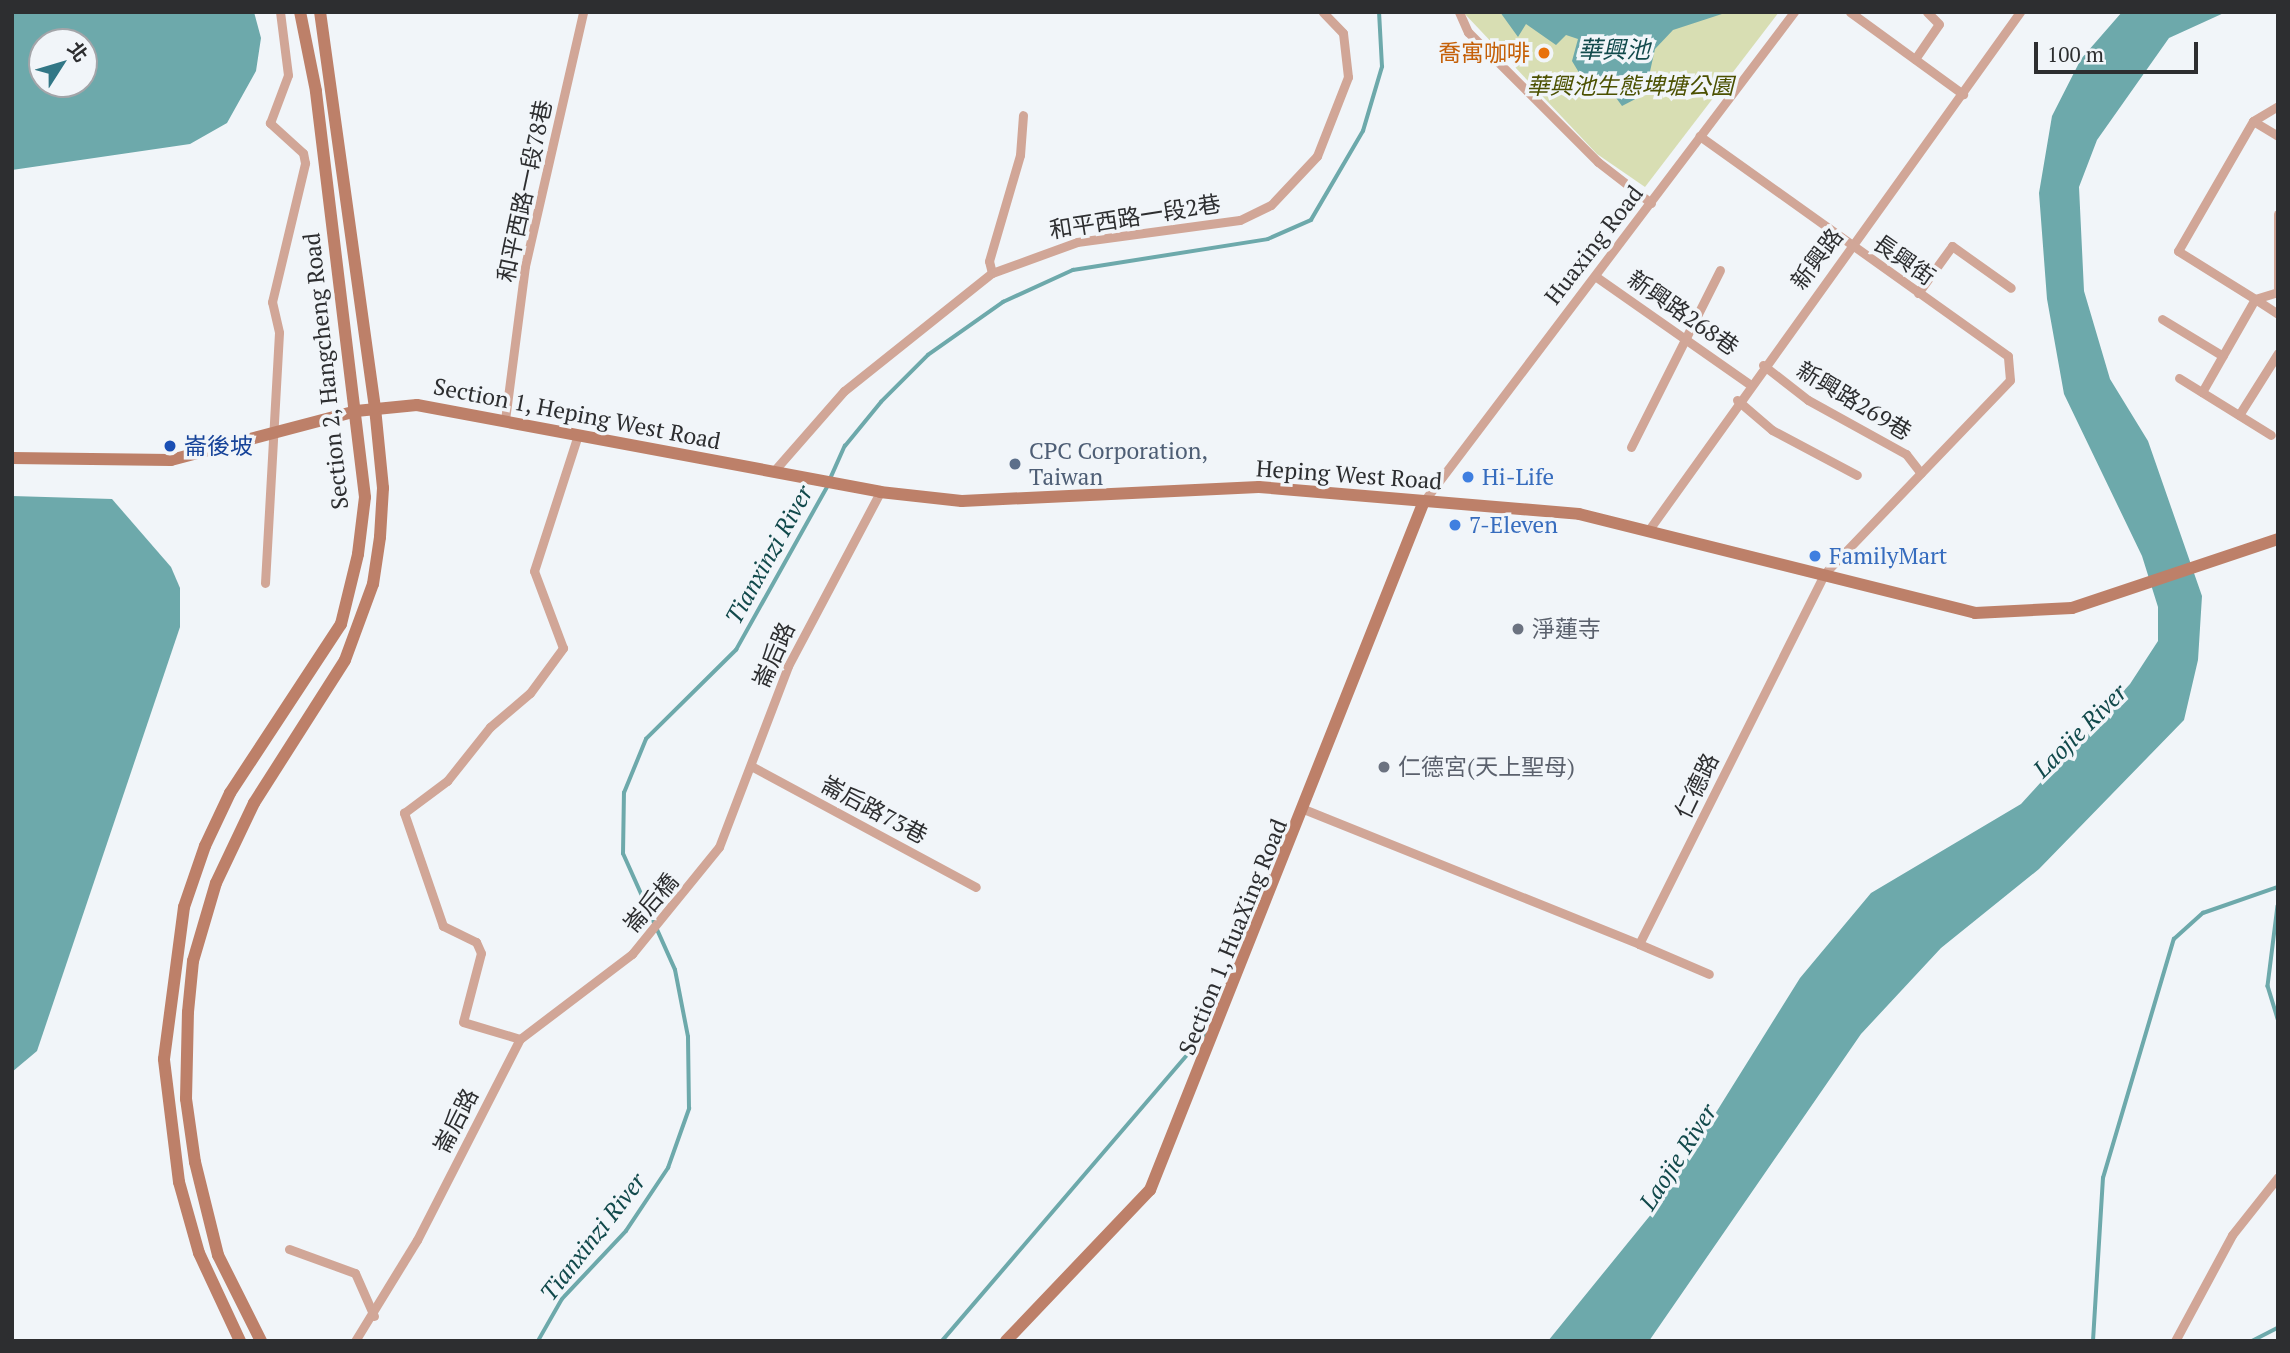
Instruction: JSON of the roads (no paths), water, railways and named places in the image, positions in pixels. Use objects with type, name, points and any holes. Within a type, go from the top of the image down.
[{"type":"street","points":[[265,583],[269,434],[279,332],[272,302],[305,163],[271,123],[288,75],[280,12]]},
{"type":"street","name":"Section 2, Hangcheng Road","points":[[240,1341],[199,1253],[170,1132],[164,1059],[172,975],[184,907],[225,804],[341,624],[365,497],[356,411],[300,12]]},
{"type":"street","name":"Section 2, Hangcheng Road","points":[[261,1341],[218,1255],[195,1162],[186,1099],[192,974],[204,917],[235,840],[360,628],[373,584],[383,488],[375,408],[320,12]]},
{"type":"street","name":"和平西路一段78巷","points":[[505,420],[525,266],[583,12]]},
{"type":"street","name":"和平西路一段2巷","points":[[773,472],[844,391],[992,272],[1077,242],[1240,220],[1271,205],[1317,156],[1348,77],[1343,33],[1323,12]]},
{"type":"street","points":[[1459,12],[1468,32],[1598,162],[1651,203]]},
{"type":"street","name":"Huaxing Road","points":[[1424,501],[1794,12]]},
{"type":"street","points":[[1850,12],[1963,94]]},
{"type":"street","points":[[1915,59],[1939,24],[1927,12]]},
{"type":"street","name":"新興路","points":[[1648,531],[1748,383],[1963,94],[2020,12]]},
{"type":"street","points":[[2278,106],[2253,121],[2178,251],[2278,314]]},
{"type":"street","points":[[992,272],[989,261],[1020,155],[1023,115]]},
{"type":"street","points":[[2253,121],[2278,136]]},
{"type":"street","name":"長興街","points":[[1700,136],[2008,356],[2012,369]]},
{"type":"street","points":[[2202,392],[2255,299],[2278,290],[2278,214]]},
{"type":"street","points":[[1918,293],[1952,246],[2011,288]]},
{"type":"street","points":[[1631,447],[1720,270]]},
{"type":"street","name":"新興路268巷","points":[[1595,276],[1748,383]]},
{"type":"street","points":[[2162,319],[2223,356]]},
{"type":"street","points":[[2239,415],[2278,353]]},
{"type":"street","name":"新興路269巷","points":[[1763,365],[1808,400],[1906,454],[1921,473]]},
{"type":"street","name":"仁德路","points":[[1639,944],[1825,573],[2010,380],[2012,369]]},
{"type":"street","points":[[2179,378],[2271,435]]},
{"type":"street","points":[[1737,400],[1772,430],[1857,475]]},
{"type":"street","name":"Section 1, Heping West Road","points":[[12,458],[139,463],[356,411],[417,405],[855,487]]},
{"type":"street","points":[[520,1040],[463,1022],[481,953],[476,942],[443,926],[404,813],[447,781],[563,648],[534,571],[578,435]]},
{"type":"street","name":"Heping West Road","points":[[855,487],[880,492],[1028,501],[1259,487],[1579,514],[1825,573],[1975,613],[2036,614],[2120,593],[2206,566],[2278,539]]},
{"type":"street","name":"崙后路","points":[[699,877],[753,767],[788,666],[880,492]]},
{"type":"street","name":"Section 1, HuaXing Road","points":[[1006,1341],[1150,1190],[1306,810],[1424,501]]},
{"type":"street","name":"崙后路73巷","points":[[753,767],[976,887]]},
{"type":"street","points":[[1306,810],[1639,944],[1709,975]]},
{"type":"street","name":"崙后橋","points":[[632,954],[699,877]]},
{"type":"street","name":"崙后路","points":[[355,1341],[374,1316],[520,1040],[632,954]]},
{"type":"street","points":[[2175,1341],[2232,1236],[2278,1177]]},
{"type":"street","points":[[289,1250],[355,1273],[374,1316]]},
{"type":"water","points":[[12,12],[254,12],[261,38],[256,71],[227,123],[190,144],[12,170]]},
{"type":"water","name":"華興池","points":[[1500,12],[1725,13],[1673,30],[1655,49],[1645,94],[1622,106],[1609,88],[1581,76],[1572,61],[1578,39],[1566,35],[1556,45],[1526,24],[1518,37]]},
{"type":"water","points":[[2122,12],[2226,12],[2169,38],[2097,140],[2079,187],[2084,291],[2110,379],[2148,441],[2202,596],[2198,660],[2184,720],[2039,869],[1941,948],[1861,1034],[1649,1341],[1548,1341],[1657,1207],[1800,978],[1871,893],[2021,804],[2130,684],[2158,641],[2158,607],[2142,556],[2064,394],[2047,299],[2039,193],[2052,116],[2081,59]]},
{"type":"water","points":[[12,496],[112,499],[171,567],[180,588],[180,627],[37,1051],[12,1072]]},
{"type":"waterway","name":"Tianxinzi River","points":[[830,479],[845,446],[881,402],[928,355],[1003,302],[1073,270],[1268,239],[1311,220],[1363,131],[1382,67],[1379,12]]},
{"type":"waterway","name":"Tianxinzi River","points":[[538,1341],[562,1299],[626,1231],[668,1168],[689,1109],[688,1037],[675,970],[623,854],[624,793],[646,739],[736,650],[827,487]]},
{"type":"waterway","points":[[2093,1341],[2103,1178],[2174,939],[2203,913],[2278,887]]},
{"type":"waterway","points":[[2278,906],[2268,986],[2278,1019]]},
{"type":"waterway","points":[[942,1341],[1206,1033]]},
{"type":"waterway","points":[[2252,1341],[2278,1328]]},
{"type":"place","name":"喬寓咖啡","points":[[1544,53]]},
{"type":"place","name":"崙後坡","points":[[170,446]]},
{"type":"place","name":"CPC Corporation, Taiwan","points":[[1015,464]]},
{"type":"place","name":"Hi-Life","points":[[1468,477]]},
{"type":"place","name":"7-Eleven","points":[[1455,525]]},
{"type":"place","name":"FamilyMart","points":[[1815,556]]},
{"type":"place","name":"淨蓮寺","points":[[1518,629]]},
{"type":"place","name":"仁德宮(天上聖母)","points":[[1384,767]]},
{"type":"park label","name":"華興池生態埤塘公園","points":[[1630,86]]},
{"type":"water label","name":"Laojie River","points":[[2080,731]]},
{"type":"water label","name":"Laojie River","points":[[1678,1157]]}]
